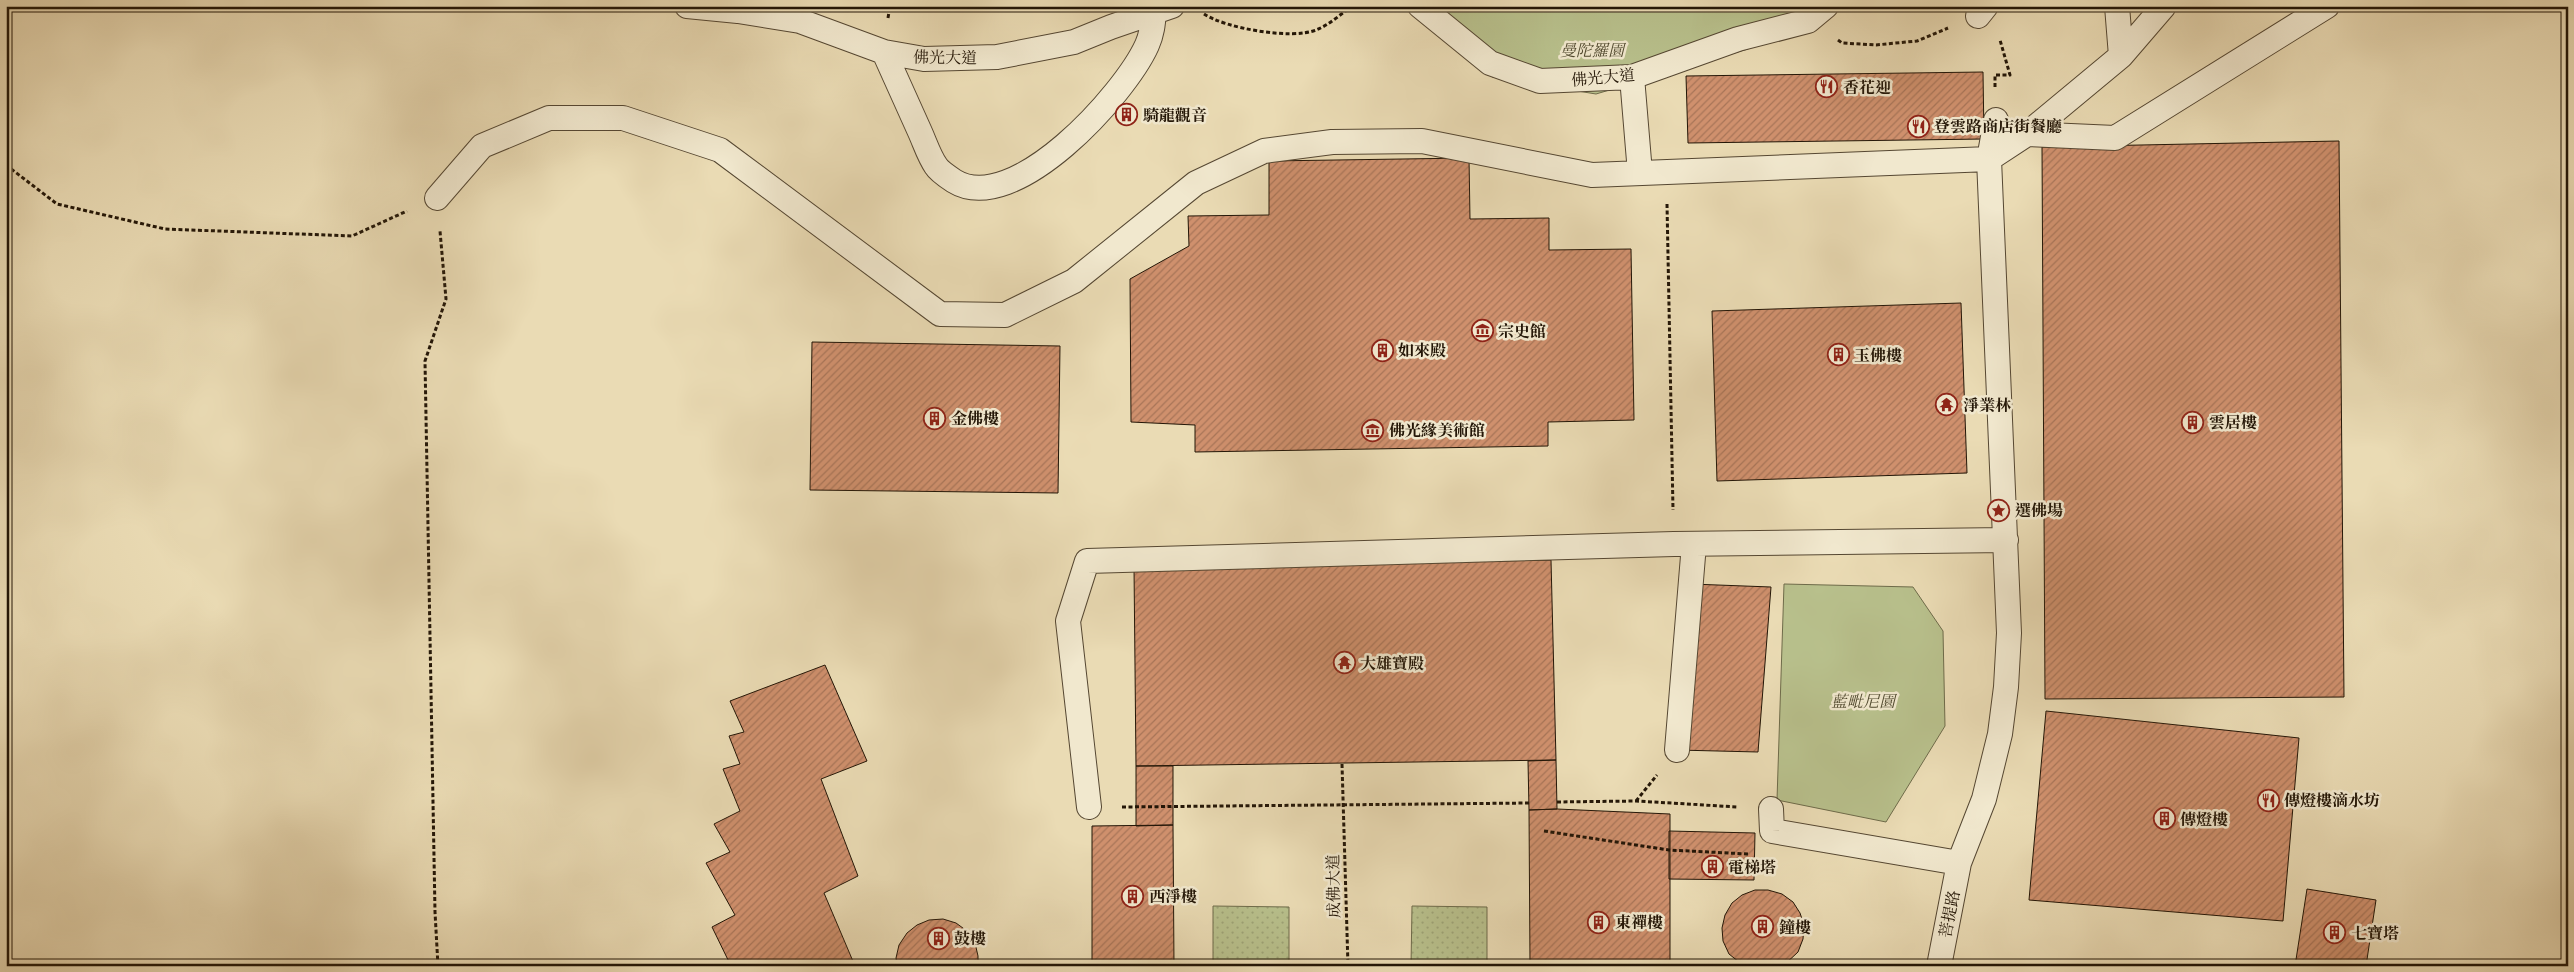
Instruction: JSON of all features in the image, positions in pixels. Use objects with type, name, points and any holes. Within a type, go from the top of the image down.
[{"type":"lane","name":"佛光大道","points":[[687,6],[738,11],[800,21],[884,52],[924,59],[997,57],[1074,42],[1163,9]]},
{"type":"lane","name":"佛光大道","points":[[1420,6],[1490,63],[1540,80],[1632,77],[1817,14]]},
{"type":"lane","points":[[2117,6],[2121,56]]},
{"type":"lane","points":[[437,198],[482,146],[491,142],[549,118],[623,118],[720,150],[940,314],[1006,315],[1074,281],[1196,183],[1264,151],[1332,142],[1422,141],[1592,175],[1989,159],[2027,134],[2121,56],[2164,6]]},
{"type":"lane","points":[[2027,134],[2115,138],[2327,6]]},
{"type":"lane","points":[[884,52],[937,167],[954,181],[972,187],[988,187],[1004,183],[1039,166],[1071,139],[1108,101],[1130,74],[1147,46],[1163,9]]},
{"type":"lane","points":[[1632,77],[1640,173]]},
{"type":"lane","name":"菩提路","points":[[1939,966],[1959,863],[1984,800],[2000,734],[2006,687],[2009,633],[1989,159],[1996,120]]},
{"type":"lane","points":[[1089,807],[1068,620],[1087,561],[1684,544],[2006,540]]},
{"type":"lane","points":[[1677,750],[1684,544]]},
{"type":"lane","points":[[1771,809],[1772,831],[1959,863]]},
{"type":"path","points":[[1200,11],[1216,22],[1274,34],[1316,30],[1352,6]]},
{"type":"path","points":[[1817,14],[1842,43],[1876,45],[1917,41],[1982,11]]},
{"type":"path","points":[[6,165],[57,204],[165,229],[352,236],[437,198],[446,299],[425,362],[435,912],[438,966]]},
{"type":"path","points":[[1666,173],[1684,544]]},
{"type":"path","name":"成佛大道","points":[[1342,764],[1348,966]]},
{"type":"path","points":[[1557,802],[1636,802],[1771,809]]},
{"type":"path","points":[[1089,807],[1529,803]]},
{"type":"path","points":[[1544,831],[1669,850],[1755,854]]},
{"type":"green space","name":"曼陀羅園","points":[[1420,6],[1809,6],[1748,49],[1596,94],[1492,77]]},
{"type":"green space","name":"藍毗尼園","points":[[1784,584],[1913,587],[1943,631],[1945,726],[1886,822],[1777,800]]},
{"type":"green space","points":[[1213,906],[1289,907],[1289,966],[1213,966]]},
{"type":"green space","points":[[1412,906],[1487,907],[1487,966],[1411,966]]},
{"type":"building","points":[[1983,72],[1984,139],[1688,143],[1686,76]]},
{"type":"building","name":"騎龍觀音","points":[[1130,105],[1137,112],[1123,125],[1117,118]]},
{"type":"building","name":"雲居樓","points":[[2339,141],[2344,697],[2045,699],[2042,147]]},
{"type":"building","name":"如來殿","points":[[1469,158],[1470,219],[1549,218],[1549,250],[1631,249],[1634,420],[1548,422],[1548,446],[1195,452],[1195,425],[1131,422],[1130,279],[1189,246],[1188,216],[1269,215],[1269,161]]},
{"type":"building","name":"玉佛樓","points":[[1961,303],[1967,473],[1717,481],[1712,311]]},
{"type":"building","name":"金佛樓","points":[[812,342],[1060,346],[1058,493],[810,490]]},
{"type":"building","name":"大雄寶殿","points":[[1551,560],[1556,760],[1136,766],[1134,567]]},
{"type":"building","points":[[1691,584],[1771,587],[1758,752],[1677,750]]},
{"type":"building","points":[[825,665],[867,761],[821,779],[858,876],[824,893],[855,966],[731,966],[712,927],[735,915],[706,863],[730,852],[714,824],[740,811],[723,769],[740,764],[729,736],[744,732],[730,701]]},
{"type":"building","name":"傳燈樓","points":[[2046,711],[2299,738],[2283,921],[2029,900]]},
{"type":"building","points":[[1556,760],[1557,809],[1529,810],[1528,761]]},
{"type":"building","points":[[1136,766],[1173,766],[1173,825],[1136,826]]},
{"type":"building","name":"東禪樓","points":[[1557,809],[1670,814],[1670,966],[1530,966],[1529,810]]},
{"type":"building","name":"西淨樓","points":[[1173,825],[1174,966],[1092,966],[1092,826]]},
{"type":"building","name":"電梯塔","points":[[1669,831],[1755,833],[1754,880],[1669,879]]},
{"type":"building","name":"七寶塔","points":[[2307,889],[2376,900],[2366,966],[2295,966]]},
{"type":"building","name":"鐘樓","points":[[1755,890],[1768,890],[1782,894],[1793,902],[1800,913],[1804,925],[1803,939],[1798,952],[1783,966],[1744,966],[1729,954],[1723,941],[1722,928],[1725,915],[1732,903],[1742,895]]},
{"type":"building","name":"鼓樓","points":[[943,919],[956,923],[967,931],[975,943],[978,966],[897,966],[896,958],[899,945],[907,933],[917,925],[929,920]]},
{"type":"place","name":"香花迎","points":[[1827,87]]},
{"type":"place","name":"騎龍觀音","points":[[1127,115]]},
{"type":"place","name":"登雲路商店街餐廳","points":[[1918,126]]},
{"type":"place","name":"宗史館","points":[[1482,331]]},
{"type":"place","name":"如來殿","points":[[1382,350]]},
{"type":"place","name":"玉佛樓","points":[[1838,355]]},
{"type":"place","name":"淨業林","points":[[1947,405]]},
{"type":"place","name":"金佛樓","points":[[935,418]]},
{"type":"place","name":"雲居樓","points":[[2193,422]]},
{"type":"place","name":"佛光緣美術館","points":[[1373,430]]},
{"type":"place","name":"選佛場","points":[[1999,510]]},
{"type":"place","name":"大雄寶殿","points":[[1344,663]]},
{"type":"place","name":"傳燈樓滴水坊","points":[[2268,800]]},
{"type":"place","name":"傳燈樓","points":[[2164,819]]},
{"type":"place","name":"電梯塔","points":[[1712,867]]},
{"type":"place","name":"西淨樓","points":[[1133,896]]},
{"type":"place","name":"東禪樓","points":[[1599,922]]},
{"type":"place","name":"鐘樓","points":[[1763,927]]},
{"type":"place","name":"七寶塔","points":[[2335,933]]},
{"type":"place","name":"鼓樓","points":[[938,938]]}]
